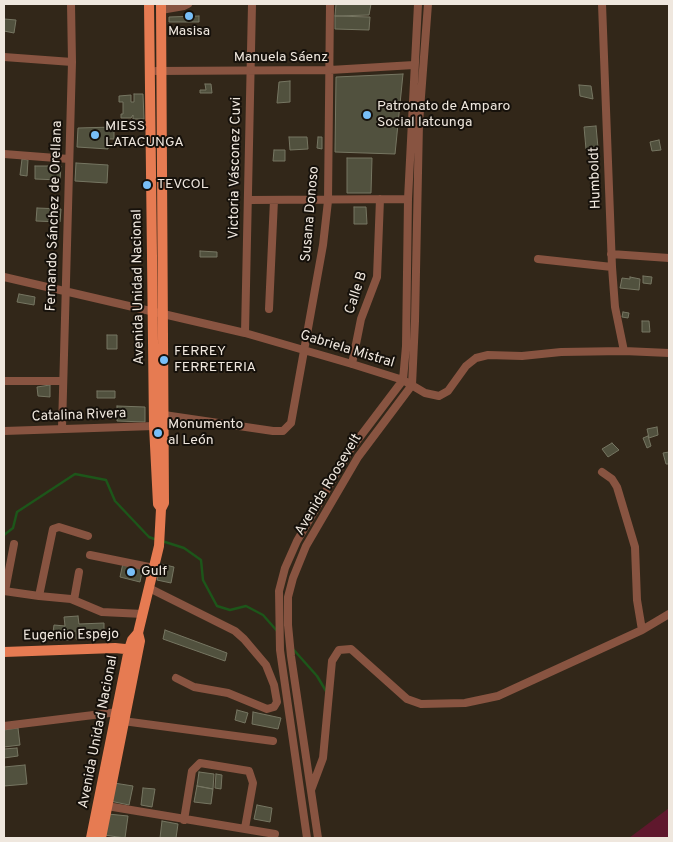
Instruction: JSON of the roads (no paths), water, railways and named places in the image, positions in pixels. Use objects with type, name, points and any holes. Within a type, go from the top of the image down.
[{"type":"main road","name":"Avenida Unidad Nacional","points":[[101,838],[134,650],[132,640],[138,634],[155,564],[161,534],[161,509],[164,503],[164,414],[158,312],[149,71],[149,4]]},
{"type":"main road","name":"Avenida Unidad Nacional","points":[[161,7],[162,71],[158,312],[154,426],[158,504],[161,509]]},
{"type":"main road","name":"Eugenio Espejo","points":[[4,652],[134,650]]},
{"type":"main road","name":"Avenida Unidad Nacional","points":[[91,838],[121,717]]},
{"type":"street","name":"Fernando Sánchez de Orellana","points":[[62,428],[72,62],[70,4]]},
{"type":"street","points":[[161,7],[184,6],[188,4]]},
{"type":"street","name":"Victoria Vásconez Cuvi","points":[[245,333],[249,200],[249,70],[252,4]]},
{"type":"street","name":"Susana Donoso","points":[[164,414],[273,431],[283,431],[291,424],[306,350],[328,201],[330,4]]},
{"type":"street","points":[[403,380],[406,346],[408,198],[418,4]]},
{"type":"street","points":[[412,385],[416,321],[419,123],[428,4]]},
{"type":"street","name":"Humboldt","points":[[602,4],[611,254],[615,307],[624,351]]},
{"type":"street","points":[[4,57],[72,62]]},
{"type":"street","name":"Manuela Sáenz","points":[[149,71],[330,70],[414,66]]},
{"type":"street","points":[[4,154],[69,158]]},
{"type":"street","points":[[249,200],[328,201],[408,198]]},
{"type":"street","name":"Calle B","points":[[352,364],[362,320],[377,277],[380,199]]},
{"type":"street","points":[[269,309],[274,200]]},
{"type":"street","points":[[611,254],[669,258]]},
{"type":"street","points":[[538,259],[612,267]]},
{"type":"street","name":"Gabriela Mistral","points":[[4,277],[245,333],[403,380],[425,393],[439,396],[448,391],[466,366],[476,358],[488,355],[522,356],[562,352],[624,351],[669,353]]},
{"type":"street","name":"Avenida Roosevelt","points":[[307,838],[280,650],[279,591],[285,568],[297,541],[350,450],[403,380]]},
{"type":"street","points":[[4,381],[63,381]]},
{"type":"street","name":"Avenida Roosevelt","points":[[318,838],[291,656],[288,597],[293,578],[306,546],[358,457],[412,385]]},
{"type":"street","name":"Catalina Rivera","points":[[4,431],[154,426]]},
{"type":"street","points":[[602,472],[612,479],[617,487],[634,547],[637,564],[637,600],[642,630]]},
{"type":"street","points":[[39,596],[53,529],[59,528],[88,536]]},
{"type":"street","points":[[14,544],[4,591],[74,600],[102,612],[143,614]]},
{"type":"street","points":[[90,555],[155,564]]},
{"type":"street","points":[[74,600],[79,572]]},
{"type":"street","points":[[149,588],[235,631],[244,639],[266,665],[274,685],[277,702],[274,707],[267,708],[228,693],[194,687],[176,678]]},
{"type":"street","points":[[310,791],[323,758],[332,661],[339,650],[351,648],[407,699],[420,704],[465,703],[498,696],[642,630],[669,614]]},
{"type":"street","points":[[4,726],[121,717],[273,741]]},
{"type":"street","points":[[184,820],[192,771],[200,764],[210,765],[249,771],[253,783],[245,828]]},
{"type":"street","points":[[298,777],[308,776]]},
{"type":"street","points":[[107,806],[275,834]]},
{"type":"waterway","points":[[4,535],[13,528],[17,512],[75,474],[106,480],[115,501],[149,537],[157,540]]},
{"type":"waterway","points":[[162,541],[184,548],[201,560],[203,580],[217,606],[230,610],[246,606],[263,615],[278,632]]},
{"type":"waterway","points":[[293,649],[317,676],[326,691]]},
{"type":"place","name":"Masisa","points":[[189,16]]},
{"type":"place","name":"Patronato de Amparo Social latcunga","points":[[367,115]]},
{"type":"place","name":"MIESS LATACUNGA","points":[[95,135]]},
{"type":"place","name":"TEVCOL","points":[[147,185]]},
{"type":"place","name":"FERREY FERRETERIA","points":[[164,360]]},
{"type":"place","name":"Monumento al León","points":[[158,433]]},
{"type":"place","name":"Gulf","points":[[131,572]]}]
